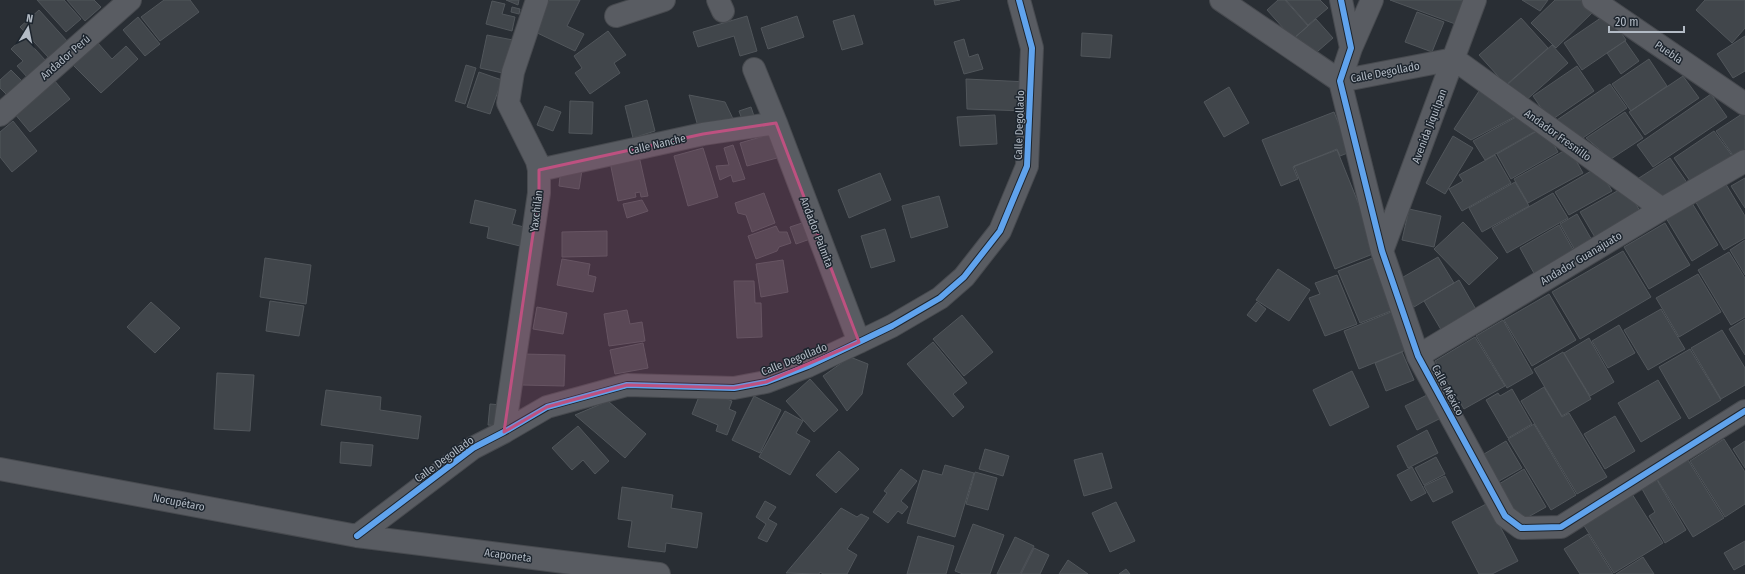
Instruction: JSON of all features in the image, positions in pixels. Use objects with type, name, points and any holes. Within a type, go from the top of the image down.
[{"type":"street","name":"Andador Perú","points":[[0,114],[130,0]]},
{"type":"street","name":"Yaxchilán","points":[[504,432],[539,192],[539,170],[537,162],[508,103],[513,72],[537,0]]},
{"type":"street","points":[[616,16],[664,0]]},
{"type":"street","name":"Calle Degollado","points":[[357,536],[473,448],[547,407],[628,385],[734,388],[766,382],[808,366],[859,342],[892,326],[940,298],[964,277],[1000,231],[1027,166],[1032,48],[1019,0]]},
{"type":"street","name":"Calle Degollado","points":[[1221,0],[1340,80],[1454,59]]},
{"type":"street","points":[[1341,0],[1351,48]]},
{"type":"street","points":[[1340,80],[1351,48],[1372,0]]},
{"type":"street","name":"Avenida Jiquilpan","points":[[1382,251],[1475,0]]},
{"type":"street","name":"Puebla","points":[[1593,0],[1745,104]]},
{"type":"street","name":"Andador Fresnillo","points":[[1454,59],[1662,209]]},
{"type":"street","name":"Andador Palmita","points":[[754,69],[859,342]]},
{"type":"street","name":"Calle México","points":[[1340,80],[1382,251],[1418,356],[1505,516],[1521,528],[1561,527],[1745,411]]},
{"type":"street","name":"Calle Nanche","points":[[539,170],[703,134],[776,123]]},
{"type":"street","name":"Andador Guanajuato","points":[[1418,356],[1662,209],[1745,161]]},
{"type":"street","name":"Nocupétaro","points":[[0,469],[357,536]]},
{"type":"street","name":"Acaponeta","points":[[357,536],[658,574]]},
{"type":"highlighted area","points":[[776,123],[859,342],[766,382],[734,388],[627,385],[547,407],[504,432],[539,193],[539,170],[703,134]]},
{"type":"building","points":[[37,0],[64,0],[81,19],[66,32]]},
{"type":"building","points":[[67,0],[94,0],[101,7],[85,21]]},
{"type":"building","points":[[164,0],[190,0],[199,12],[160,41],[141,17]]},
{"type":"building","points":[[506,0],[519,0],[518,5]]},
{"type":"building","points":[[543,0],[580,0],[567,26],[584,34],[575,51],[529,29]]},
{"type":"building","points":[[934,0],[960,0],[935,5]]},
{"type":"building","points":[[1278,0],[1285,0],[1308,26],[1293,39],[1267,10]]},
{"type":"building","points":[[1286,0],[1320,0],[1328,8],[1308,25]]},
{"type":"building","points":[[1390,0],[1467,0],[1458,25]]},
{"type":"building","points":[[1522,0],[1548,0],[1540,11]]},
{"type":"building","points":[[1555,0],[1583,0],[1594,11],[1556,48],[1531,23]]},
{"type":"building","points":[[1705,0],[1745,0],[1745,28],[1732,43],[1696,10]]},
{"type":"building","points":[[492,1],[505,4],[502,14],[515,17],[512,31],[486,24]]},
{"type":"building","points":[[512,7],[520,9],[519,14],[511,12]]},
{"type":"building","points":[[39,10],[68,42],[49,58],[20,27]]},
{"type":"building","points":[[1417,12],[1444,22],[1432,52],[1405,42]]},
{"type":"building","points":[[1608,13],[1626,40],[1582,70],[1564,43]]},
{"type":"building","points":[[854,15],[863,44],[842,50],[833,21]]},
{"type":"building","points":[[747,16],[757,51],[740,56],[734,36],[698,47],[693,32]]},
{"type":"building","points":[[797,16],[804,37],[768,49],[761,28]]},
{"type":"building","points":[[138,17],[160,44],[145,56],[123,30]]},
{"type":"building","points":[[1521,18],[1548,48],[1506,85],[1479,55]]},
{"type":"building","points":[[1316,19],[1333,38],[1310,58],[1293,39]]},
{"type":"building","points":[[608,31],[626,55],[614,63],[620,73],[590,94],[575,73],[582,68],[574,56]]},
{"type":"building","points":[[1082,33],[1112,35],[1110,58],[1081,56]]},
{"type":"building","points":[[487,35],[513,40],[507,74],[480,68]]},
{"type":"building","points":[[1745,36],[1745,71],[1733,78],[1717,54]]},
{"type":"building","points":[[24,37],[46,61],[28,78],[17,66],[23,61],[11,49]]},
{"type":"building","points":[[964,39],[969,57],[978,54],[983,69],[964,74],[954,42]]},
{"type":"building","points":[[1625,41],[1639,61],[1621,74],[1607,53]]},
{"type":"building","points":[[97,42],[112,59],[126,46],[138,59],[101,93],[73,65]]},
{"type":"building","points":[[1552,45],[1568,63],[1524,102],[1508,84]]},
{"type":"building","points":[[1649,59],[1667,86],[1631,111],[1612,84]]},
{"type":"building","points":[[466,65],[476,68],[465,104],[455,101]]},
{"type":"building","points":[[1577,66],[1594,91],[1550,121],[1533,96]]},
{"type":"building","points":[[11,70],[24,83],[9,97],[0,88],[0,80]]},
{"type":"building","points":[[479,72],[502,80],[490,114],[467,107]]},
{"type":"building","points":[[1683,76],[1699,98],[1645,135],[1629,112]]},
{"type":"building","points":[[966,79],[1028,82],[1027,111],[967,109]]},
{"type":"building","points":[[54,80],[70,99],[30,132],[14,113]]},
{"type":"building","points":[[1610,84],[1627,108],[1574,144],[1554,122]]},
{"type":"building","points":[[1483,85],[1518,115],[1471,140],[1454,129]]},
{"type":"building","points":[[1229,87],[1249,123],[1224,137],[1204,102]]},
{"type":"building","points":[[1711,94],[1727,117],[1653,167],[1637,145]]},
{"type":"building","points":[[689,95],[725,102],[736,125],[699,130]]},
{"type":"building","points":[[647,100],[655,131],[633,138],[625,106]]},
{"type":"building","points":[[570,101],[593,102],[592,134],[569,133]]},
{"type":"building","points":[[545,106],[561,112],[553,131],[537,125]]},
{"type":"building","points":[[751,107],[755,119],[743,122],[739,111]]},
{"type":"building","points":[[1334,112],[1350,152],[1340,156],[1337,149],[1293,167],[1298,179],[1281,186],[1262,140]]},
{"type":"building","points":[[1525,112],[1541,128],[1485,160],[1473,141]]},
{"type":"building","points":[[1625,112],[1643,138],[1611,159],[1586,138]]},
{"type":"building","points":[[1745,112],[1745,160],[1739,164],[1716,131]]},
{"type":"building","points":[[995,115],[997,144],[960,146],[957,117]]},
{"type":"building","points":[[13,121],[37,151],[12,172],[0,157],[0,132]]},
{"type":"building","points":[[1544,127],[1558,152],[1511,179],[1497,154]]},
{"type":"building","points":[[1714,131],[1736,161],[1695,188],[1674,158]]},
{"type":"building","points":[[771,134],[777,158],[747,166],[740,143]]},
{"type":"building","points":[[1453,136],[1473,148],[1445,194],[1426,183]]},
{"type":"building","points":[[733,145],[745,179],[733,182],[731,175],[720,180],[716,166],[729,165],[724,148]]},
{"type":"building","points":[[703,148],[718,197],[688,206],[674,156]]},
{"type":"building","points":[[1569,148],[1583,173],[1528,203],[1514,179]]},
{"type":"building","points":[[1337,150],[1378,252],[1335,269],[1294,166]]},
{"type":"building","points":[[1495,155],[1511,183],[1462,211],[1449,189],[1463,181],[1459,175]]},
{"type":"building","points":[[639,156],[648,196],[641,197],[640,192],[635,193],[636,197],[618,201],[610,162]]},
{"type":"building","points":[[1670,158],[1688,184],[1658,205],[1639,178]]},
{"type":"building","points":[[1598,167],[1612,191],[1569,215],[1555,192]]},
{"type":"building","points":[[561,168],[582,170],[579,189],[559,186]]},
{"type":"building","points":[[880,173],[891,200],[849,218],[838,190]]},
{"type":"building","points":[[1745,178],[1745,208],[1731,186]]},
{"type":"building","points":[[1724,181],[1745,216],[1745,238],[1724,250],[1694,199]]},
{"type":"building","points":[[1515,182],[1529,206],[1482,232],[1469,208]]},
{"type":"building","points":[[1626,186],[1641,213],[1596,239],[1580,212]]},
{"type":"building","points":[[764,193],[775,223],[752,232],[746,215],[738,213],[735,203]]},
{"type":"building","points":[[1553,193],[1568,218],[1507,253],[1492,228]]},
{"type":"building","points":[[939,196],[948,227],[911,238],[902,206]]},
{"type":"building","points":[[475,200],[516,210],[512,224],[524,227],[520,246],[487,238],[489,227],[470,223]]},
{"type":"building","points":[[642,200],[648,211],[627,218],[623,204]]},
{"type":"building","points":[[1692,203],[1718,245],[1692,261],[1666,218]]},
{"type":"building","points":[[1409,209],[1441,216],[1434,247],[1402,240]]},
{"type":"building","points":[[1577,214],[1593,242],[1576,252],[1560,224]]},
{"type":"building","points":[[808,221],[813,238],[796,244],[790,227]]},
{"type":"building","points":[[1463,222],[1498,258],[1469,285],[1434,249]]},
{"type":"building","points":[[1665,223],[1690,265],[1649,289],[1624,247]]},
{"type":"building","points":[[1559,225],[1575,253],[1535,275],[1520,248]]},
{"type":"building","points":[[776,226],[779,232],[787,232],[791,243],[779,247],[777,251],[756,259],[748,236]]},
{"type":"building","points":[[885,229],[895,261],[871,268],[861,236]]},
{"type":"building","points":[[607,231],[607,256],[562,257],[562,232]]},
{"type":"building","points":[[1745,240],[1745,275],[1730,250]]},
{"type":"building","points":[[1623,251],[1651,297],[1580,339],[1552,292]]},
{"type":"building","points":[[1729,252],[1745,278],[1745,317],[1731,325],[1698,270]]},
{"type":"building","points":[[1375,257],[1396,309],[1360,323],[1338,271]]},
{"type":"building","points":[[1438,257],[1454,283],[1414,307],[1398,280]]},
{"type":"building","points":[[265,258],[311,265],[306,304],[260,297]]},
{"type":"building","points":[[562,259],[590,264],[588,275],[596,277],[593,292],[557,285]]},
{"type":"building","points":[[783,260],[788,292],[761,297],[756,264]]},
{"type":"building","points":[[1278,269],[1310,290],[1289,321],[1256,300]]},
{"type":"building","points":[[1698,274],[1721,312],[1679,337],[1656,298]]},
{"type":"building","points":[[1337,275],[1357,324],[1325,336],[1309,298],[1320,294],[1315,283]]},
{"type":"building","points":[[1459,280],[1478,313],[1443,333],[1424,301]]},
{"type":"building","points":[[734,281],[754,281],[755,303],[761,303],[762,337],[737,338]]},
{"type":"building","points":[[1549,294],[1576,340],[1532,366],[1504,320]]},
{"type":"building","points":[[270,301],[304,306],[299,336],[266,331]]},
{"type":"building","points":[[151,302],[180,328],[155,353],[127,327]]},
{"type":"building","points":[[1257,302],[1266,309],[1256,322],[1247,315]]},
{"type":"building","points":[[537,307],[567,313],[563,334],[533,329]]},
{"type":"building","points":[[1661,309],[1685,349],[1648,370],[1624,330]]},
{"type":"building","points":[[627,310],[630,324],[642,322],[645,341],[609,346],[604,314]]},
{"type":"building","points":[[1391,312],[1406,350],[1359,369],[1344,331]]},
{"type":"building","points":[[962,315],[993,352],[964,376],[933,339]]},
{"type":"building","points":[[1745,319],[1745,355],[1729,329]]},
{"type":"building","points":[[1503,320],[1533,373],[1507,388],[1476,336]]},
{"type":"building","points":[[1619,325],[1635,353],[1608,368],[1592,341]]},
{"type":"building","points":[[1722,330],[1745,368],[1745,385],[1721,399],[1691,348]]},
{"type":"building","points":[[1475,337],[1505,386],[1464,409],[1435,361]]},
{"type":"building","points":[[1589,338],[1614,382],[1590,396],[1564,353]]},
{"type":"building","points":[[933,342],[967,383],[953,394],[964,407],[953,417],[907,364]]},
{"type":"building","points":[[643,343],[648,368],[615,374],[610,350]]},
{"type":"building","points":[[1690,349],[1721,400],[1689,419],[1659,367]]},
{"type":"building","points":[[1402,352],[1414,380],[1386,391],[1375,363]]},
{"type":"building","points":[[1563,352],[1591,399],[1562,416],[1534,369]]},
{"type":"building","points":[[522,354],[565,355],[564,386],[522,385]]},
{"type":"building","points":[[850,357],[868,364],[862,394],[847,411],[823,376]]},
{"type":"building","points":[[1352,371],[1369,407],[1330,426],[1313,390]]},
{"type":"building","points":[[217,373],[254,375],[250,431],[214,429]]},
{"type":"building","points":[[810,379],[838,410],[814,432],[786,401]]},
{"type":"building","points":[[1658,380],[1681,418],[1641,442],[1618,403]]},
{"type":"building","points":[[1544,387],[1562,417],[1569,413],[1607,477],[1577,494],[1521,401]]},
{"type":"building","points":[[702,389],[732,401],[729,409],[736,412],[727,435],[716,431],[718,425],[692,414]]},
{"type":"building","points":[[1512,389],[1532,424],[1508,438],[1486,400],[1498,393],[1500,396]]},
{"type":"building","points":[[326,390],[381,397],[380,410],[421,416],[418,439],[321,425]]},
{"type":"building","points":[[1431,393],[1443,417],[1417,430],[1405,406]]},
{"type":"building","points":[[754,396],[781,410],[760,453],[732,440]]},
{"type":"building","points":[[608,401],[646,434],[625,458],[575,415]]},
{"type":"building","points":[[490,404],[501,405],[498,426],[488,425]]},
{"type":"building","points":[[785,411],[803,421],[796,433],[810,441],[790,475],[759,457]]},
{"type":"building","points":[[1615,416],[1635,451],[1605,469],[1584,434]]},
{"type":"building","points":[[1534,424],[1576,495],[1551,510],[1508,439]]},
{"type":"building","points":[[578,426],[609,461],[595,474],[583,460],[572,470],[552,448]]},
{"type":"building","points":[[1427,430],[1438,453],[1408,468],[1397,446]]},
{"type":"building","points":[[1724,439],[1745,472],[1745,504],[1725,517],[1690,461]]},
{"type":"building","points":[[1506,441],[1522,468],[1494,484],[1479,457]]},
{"type":"building","points":[[1745,441],[1745,468],[1733,449]]},
{"type":"building","points":[[341,442],[373,445],[371,466],[340,463]]},
{"type":"building","points":[[985,449],[1009,456],[1003,476],[979,469]]},
{"type":"building","points":[[839,451],[859,469],[836,493],[816,475]]},
{"type":"building","points":[[1102,453],[1112,488],[1084,496],[1074,460]]},
{"type":"building","points":[[1436,457],[1445,474],[1424,485],[1415,468]]},
{"type":"building","points":[[1688,460],[1724,518],[1693,537],[1657,479]]},
{"type":"building","points":[[945,465],[974,473],[955,537],[907,523],[923,470],[942,475]]},
{"type":"building","points":[[1412,467],[1426,493],[1411,501],[1397,475]]},
{"type":"building","points":[[901,469],[917,481],[901,501],[908,507],[902,514],[898,511],[888,523],[873,512],[887,493],[884,491]]},
{"type":"building","points":[[1524,469],[1546,507],[1521,521],[1499,484]]},
{"type":"building","points":[[975,472],[997,478],[988,510],[966,504]]},
{"type":"building","points":[[1445,476],[1453,492],[1433,502],[1424,486]]},
{"type":"building","points":[[1657,480],[1686,530],[1665,543],[1649,516],[1655,512],[1642,489]]},
{"type":"building","points":[[622,487],[673,495],[671,508],[702,513],[697,548],[666,543],[665,552],[628,547],[632,521],[618,519]]},
{"type":"building","points":[[1632,494],[1663,543],[1614,573],[1583,524]]},
{"type":"building","points":[[765,501],[776,507],[768,519],[777,524],[767,542],[758,538],[766,524],[756,517]]},
{"type":"building","points":[[1116,502],[1135,541],[1110,552],[1092,513]]},
{"type":"building","points":[[1488,503],[1518,561],[1492,574],[1479,574],[1452,522]]},
{"type":"building","points":[[841,508],[857,517],[861,514],[869,518],[847,549],[857,555],[847,574],[823,574],[820,572],[819,574],[786,573]]},
{"type":"building","points":[[973,524],[1004,535],[990,574],[963,574],[955,571]]},
{"type":"building","points":[[1588,534],[1613,574],[1580,574],[1564,549]]},
{"type":"building","points":[[918,536],[954,546],[946,574],[907,574]]},
{"type":"building","points":[[1015,537],[1034,546],[1020,574],[997,574]]},
{"type":"building","points":[[1745,541],[1745,564],[1734,570],[1724,553]]},
{"type":"building","points":[[1034,548],[1049,555],[1040,574],[1021,574]]},
{"type":"building","points":[[1643,557],[1654,574],[1616,574]]},
{"type":"building","points":[[1068,560],[1088,574],[1059,574]]},
{"type":"building","points":[[1126,569],[1130,574],[1119,574]]},
{"type":"cycle path","points":[[357,536],[473,448],[547,407],[627,385],[734,388],[766,382],[808,366],[859,342],[892,326],[940,298],[964,277],[1000,231],[1027,166],[1032,48],[1019,0]]},
{"type":"cycle path","points":[[1341,0],[1351,48],[1340,81],[1382,251],[1418,356],[1505,516],[1521,528],[1561,527],[1745,411]]}]
